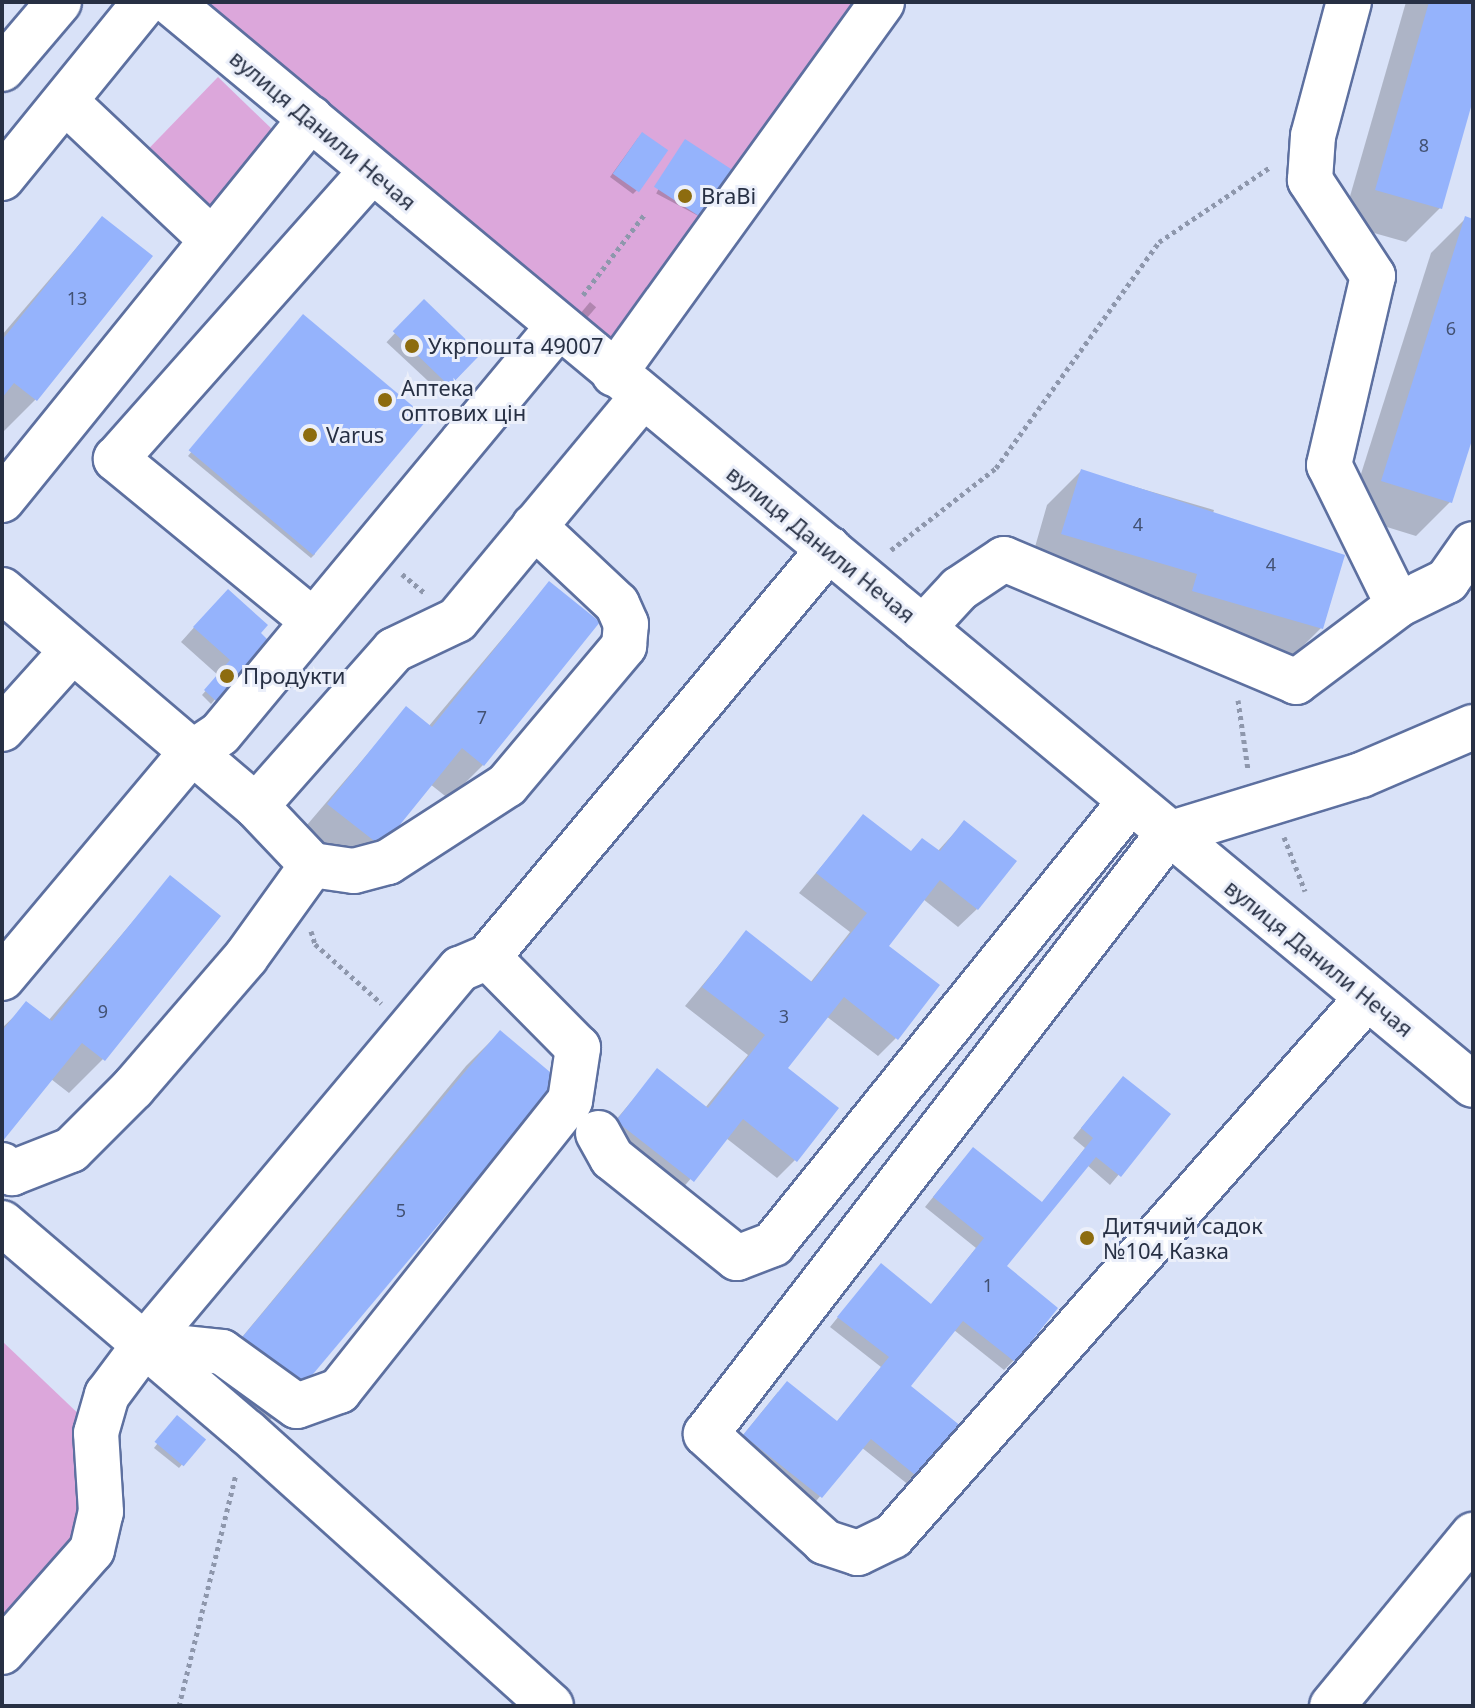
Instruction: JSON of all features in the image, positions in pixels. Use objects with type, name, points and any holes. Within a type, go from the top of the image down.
[{"type":"street","points":[[2,69],[59,2]]},
{"type":"street","points":[[2,178],[67,103],[145,2]]},
{"type":"street","name":"вулиця Данили Нечая","points":[[170,2],[558,327],[844,561],[1129,803],[1473,1085]]},
{"type":"street","points":[[256,806],[394,650],[457,620],[534,526],[882,2]]},
{"type":"street","points":[[1349,2],[1313,136],[1310,180],[1373,276],[1329,465],[1398,605]]},
{"type":"street","points":[[67,103],[210,238]]},
{"type":"street","points":[[2,500],[210,238],[311,118]]},
{"type":"street","points":[[312,620],[116,459],[372,171]]},
{"type":"street","points":[[2,978],[190,754],[220,734],[558,327]]},
{"type":"street","points":[[2,590],[190,754],[256,806],[312,865],[354,871],[388,862],[507,785],[624,646],[626,624],[617,604],[534,526]]},
{"type":"street","points":[[923,628],[959,589],[1004,559],[1296,682],[1398,605],[1447,581],[1473,544]]},
{"type":"street","points":[[2,1652],[92,1550],[101,1512],[96,1433],[107,1395],[145,1344],[412,1030],[460,969],[488,957],[844,561]]},
{"type":"street","points":[[2,729],[71,652]]},
{"type":"street","points":[[1367,998],[893,1536],[858,1553],[825,1542],[706,1434],[1168,834],[1361,775],[1473,727]]},
{"type":"street","points":[[598,1133],[612,1158],[737,1258],[773,1244],[1129,803]]},
{"type":"street","points":[[2,1165],[12,1173],[71,1150],[133,1088],[246,957],[312,865]]},
{"type":"street","points":[[145,1344],[222,1352],[297,1406],[339,1391],[570,1101],[578,1048],[488,957]]},
{"type":"street","points":[[2,1223],[247,1432],[551,1706]]},
{"type":"street","points":[[1332,1706],[1473,1535]]},
{"type":"path","points":[[844,561],[996,468],[1159,242],[1313,136]]},
{"type":"path","points":[[558,327],[644,215]]},
{"type":"path","points":[[373,549],[457,620]]},
{"type":"path","points":[[315,944],[412,1030]]},
{"type":"path","points":[[179,1706],[247,1432]]},
{"type":"shaded area","points":[[194,2],[866,2],[622,354]]},
{"type":"shaded area","points":[[218,77],[278,135],[195,222],[135,163]]},
{"type":"shaded area","points":[[2,1341],[85,1420],[83,1536],[2,1620]]},
{"type":"building","points":[[1429,2],[1473,2],[1473,100],[1442,209],[1375,190]]},
{"type":"building","points":[[642,132],[668,150],[639,192],[613,174]]},
{"type":"building","points":[[685,139],[734,171],[703,219],[654,187]]},
{"type":"building","points":[[102,216],[153,256],[37,401],[14,383],[2,398],[2,340]]},
{"type":"building","points":[[1465,216],[1473,219],[1473,437],[1452,503],[1381,481]]},
{"type":"building","points":[[424,299],[481,354],[450,386],[393,331]]},
{"type":"building","name":"Varus","points":[[303,314],[428,419],[313,555],[189,450]]},
{"type":"building","points":[[1081,469],[1345,555],[1323,629],[1192,591],[1197,574],[1061,534]]},
{"type":"building","points":[[549,581],[600,622],[484,766],[462,748],[382,847],[327,804],[406,706],[432,727]]},
{"type":"building","points":[[228,589],[268,625],[261,633],[268,640],[216,701],[204,690],[230,660],[193,627]]},
{"type":"building","points":[[863,814],[911,851],[922,838],[940,851],[964,820],[1017,861],[978,910],[940,880],[889,946],[940,985],[898,1040],[844,997],[788,1068],[839,1108],[797,1162],[743,1119],[694,1182],[616,1121],[657,1068],[708,1108],[765,1035],[702,987],[746,930],[812,982],[867,913],[816,873]]},
{"type":"building","points":[[170,875],[221,916],[105,1061],[82,1043],[2,1142],[2,1031],[26,1001],[52,1021]]},
{"type":"building","points":[[500,1030],[560,1080],[300,1390],[240,1339]]},
{"type":"building","points":[[1123,1076],[1171,1114],[1121,1177],[1096,1157],[1007,1266],[1058,1308],[1015,1362],[963,1321],[911,1386],[962,1427],[920,1479],[871,1439],[822,1498],[743,1435],[787,1381],[837,1421],[889,1357],[837,1317],[881,1263],[931,1304],[984,1238],[933,1197],[973,1147],[1042,1202],[1093,1138],[1081,1128]]},
{"type":"building","points":[[177,1415],[206,1439],[184,1466],[155,1442]]},
{"type":"place","name":"BraBi","points":[[685,196]]},
{"type":"place","name":"Укрпошта 49007","points":[[412,346]]},
{"type":"place","name":"Аптека оптових цін","points":[[385,400]]},
{"type":"place","name":"Varus","points":[[310,435]]},
{"type":"place","name":"Продукти","points":[[227,676]]},
{"type":"place","name":"Дитячий садок №104 Казка","points":[[1087,1238]]}]
